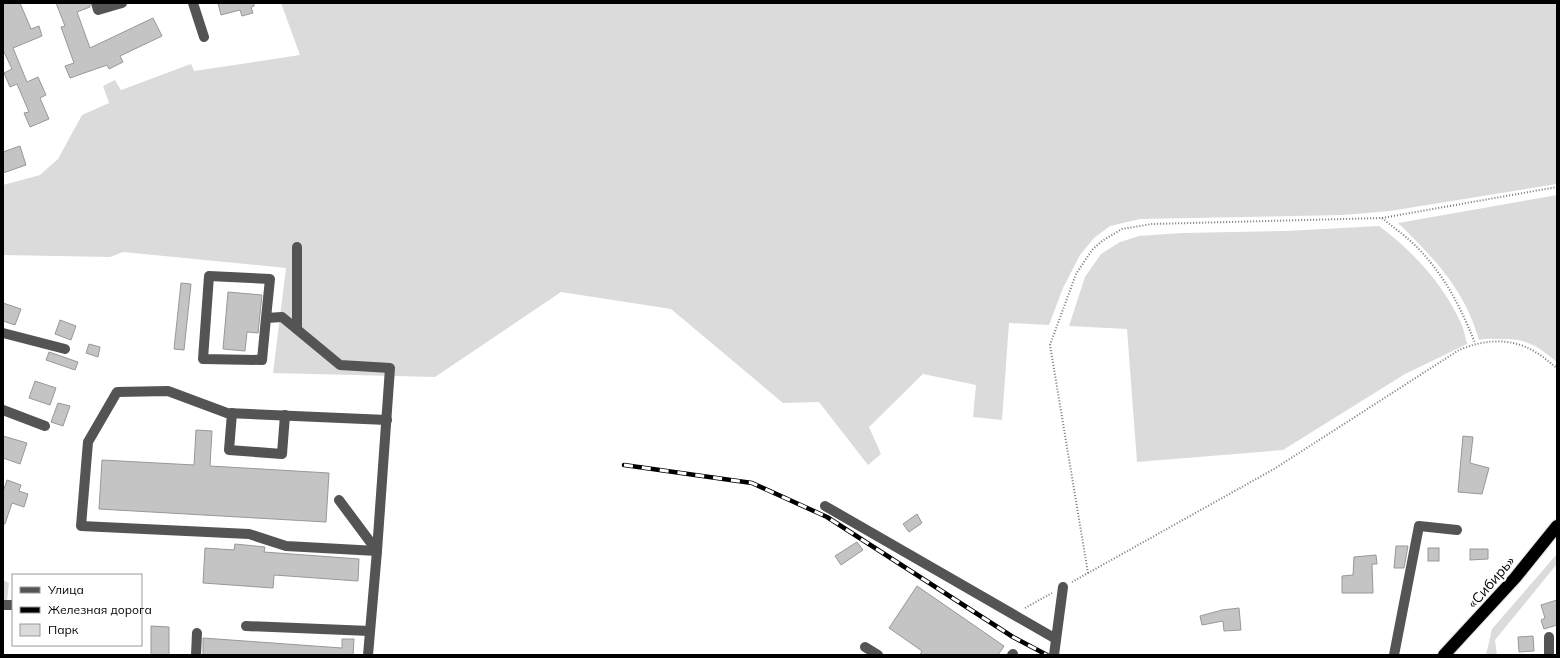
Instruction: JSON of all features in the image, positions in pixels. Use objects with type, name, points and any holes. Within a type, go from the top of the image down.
[{"type":"highway","name":"«Сибирь»","points":[[1444,655],[1516,578],[1557,526]]},
{"type":"street","points":[[96,3],[98,10],[122,3]]},
{"type":"street","points":[[193,3],[204,37]]},
{"type":"street","points":[[297,247],[297,329]]},
{"type":"street","points":[[209,276],[270,279],[266,318],[262,360],[202,359],[209,276]]},
{"type":"street","points":[[266,318],[282,317],[340,365],[390,368],[368,655]]},
{"type":"street","points":[[3,333],[65,349]]},
{"type":"street","points":[[377,551],[286,546],[250,534],[81,526],[88,442],[117,392],[168,391],[227,413],[387,420]]},
{"type":"street","points":[[3,410],[45,426]]},
{"type":"street","points":[[232,413],[229,450],[282,454],[285,415]]},
{"type":"street","points":[[339,500],[377,551]]},
{"type":"street","points":[[825,506],[1056,639]]},
{"type":"street","points":[[1394,655],[1419,526],[1457,530]]},
{"type":"street","points":[[1054,655],[1062,587]]},
{"type":"street","points":[[246,626],[370,632]]},
{"type":"street","points":[[196,655],[197,633]]},
{"type":"street","points":[[1549,637],[1550,655]]},
{"type":"street","points":[[865,647],[878,655]]},
{"type":"path","points":[[1088,573],[1050,345],[1076,274],[1092,250],[1102,241],[1122,228],[1152,224],[1382,218],[1557,187]]},
{"type":"path","points":[[1382,218],[1417,248],[1440,275],[1460,308],[1475,343]]},
{"type":"path","points":[[1014,614],[1274,469],[1459,350],[1475,343],[1492,341],[1515,342],[1536,352],[1557,368]]},
{"type":"green space","points":[[281,3],[1557,3],[1557,184],[1390,211],[1342,215],[1140,219],[1110,226],[1094,238],[1080,255],[1063,288],[1049,325],[1009,323],[1002,420],[973,417],[976,385],[923,374],[869,427],[881,454],[868,465],[819,402],[783,403],[671,309],[561,292],[435,377],[273,373],[286,268],[123,252],[110,257],[3,255],[3,185],[40,175],[58,159],[82,115],[109,103],[103,86],[115,80],[121,90],[191,64],[194,71],[300,55]]},
{"type":"green space","points":[[1557,195],[1557,362],[1537,347],[1525,342],[1509,339],[1479,340],[1466,306],[1457,290],[1436,262],[1398,223]]},
{"type":"green space","points":[[1379,226],[1404,246],[1436,282],[1454,309],[1461,323],[1467,344],[1405,374],[1283,450],[1137,462],[1127,329],[1069,326],[1085,277],[1101,254],[1120,242],[1139,236],[1182,233],[1286,231]]},
{"type":"green space","points":[[1557,554],[1557,564],[1495,640],[1497,655],[1486,655],[1492,629]]},
{"type":"green space","points":[[3,580],[9,583],[7,601],[3,601]]},
{"type":"building","points":[[3,3],[20,3],[31,29],[39,26],[42,36],[13,48],[27,82],[38,77],[46,95],[40,98],[49,119],[30,127],[24,113],[29,112],[17,84],[10,87],[4,73],[12,69],[3,52]]},
{"type":"building","points":[[56,3],[90,3],[90,7],[77,12],[90,48],[153,18],[162,36],[120,56],[123,62],[109,69],[107,65],[70,78],[65,66],[74,63],[61,27],[65,26]]},
{"type":"building","points":[[218,3],[254,3],[254,6],[251,7],[253,13],[242,16],[240,10],[221,15]]},
{"type":"building","points":[[20,146],[26,165],[3,173],[3,152]]},
{"type":"building","points":[[181,283],[191,284],[184,350],[174,349]]},
{"type":"building","points":[[228,292],[262,295],[258,333],[247,332],[245,351],[223,349]]},
{"type":"building","points":[[3,303],[21,309],[15,325],[3,321]]},
{"type":"building","points":[[60,320],[76,326],[71,340],[55,334]]},
{"type":"building","points":[[89,344],[100,347],[98,357],[86,353]]},
{"type":"building","points":[[49,352],[78,362],[75,370],[46,360]]},
{"type":"building","points":[[35,381],[56,388],[50,405],[29,398]]},
{"type":"building","points":[[58,403],[70,406],[63,426],[51,422]]},
{"type":"building","points":[[196,430],[212,431],[210,466],[329,473],[326,522],[99,509],[102,460],[194,465]]},
{"type":"building","points":[[3,436],[27,443],[20,464],[3,458]]},
{"type":"building","points":[[1463,436],[1473,437],[1470,463],[1489,468],[1482,494],[1458,492]]},
{"type":"building","points":[[7,480],[21,485],[19,491],[28,494],[24,507],[12,503],[5,524],[3,524],[3,492]]},
{"type":"building","points":[[917,514],[922,523],[909,532],[903,524]]},
{"type":"building","points":[[857,542],[863,550],[841,565],[835,556]]},
{"type":"building","points":[[235,544],[265,547],[264,552],[359,559],[358,581],[274,575],[273,588],[203,583],[205,548],[234,550]]},
{"type":"building","points":[[1396,546],[1408,546],[1404,568],[1394,568]]},
{"type":"building","points":[[1428,548],[1439,548],[1439,561],[1428,561]]},
{"type":"building","points":[[1470,549],[1488,549],[1488,559],[1470,560]]},
{"type":"building","points":[[1376,555],[1377,564],[1372,564],[1373,593],[1342,593],[1342,576],[1353,575],[1354,557]]},
{"type":"building","points":[[917,586],[1004,646],[998,655],[920,655],[922,651],[889,628]]},
{"type":"building","points":[[1557,600],[1557,625],[1544,629],[1541,620],[1545,618],[1541,605]]},
{"type":"building","points":[[1239,608],[1241,630],[1224,631],[1223,621],[1202,625],[1200,616],[1222,610]]},
{"type":"building","points":[[151,626],[169,627],[169,655],[151,655]]},
{"type":"building","points":[[1533,636],[1534,651],[1519,652],[1518,637]]},
{"type":"building","points":[[203,638],[342,648],[342,639],[354,639],[353,655],[203,655]]},
{"type":"railway","points":[[624,465],[752,483],[827,517],[1013,637],[1047,655]]}]
